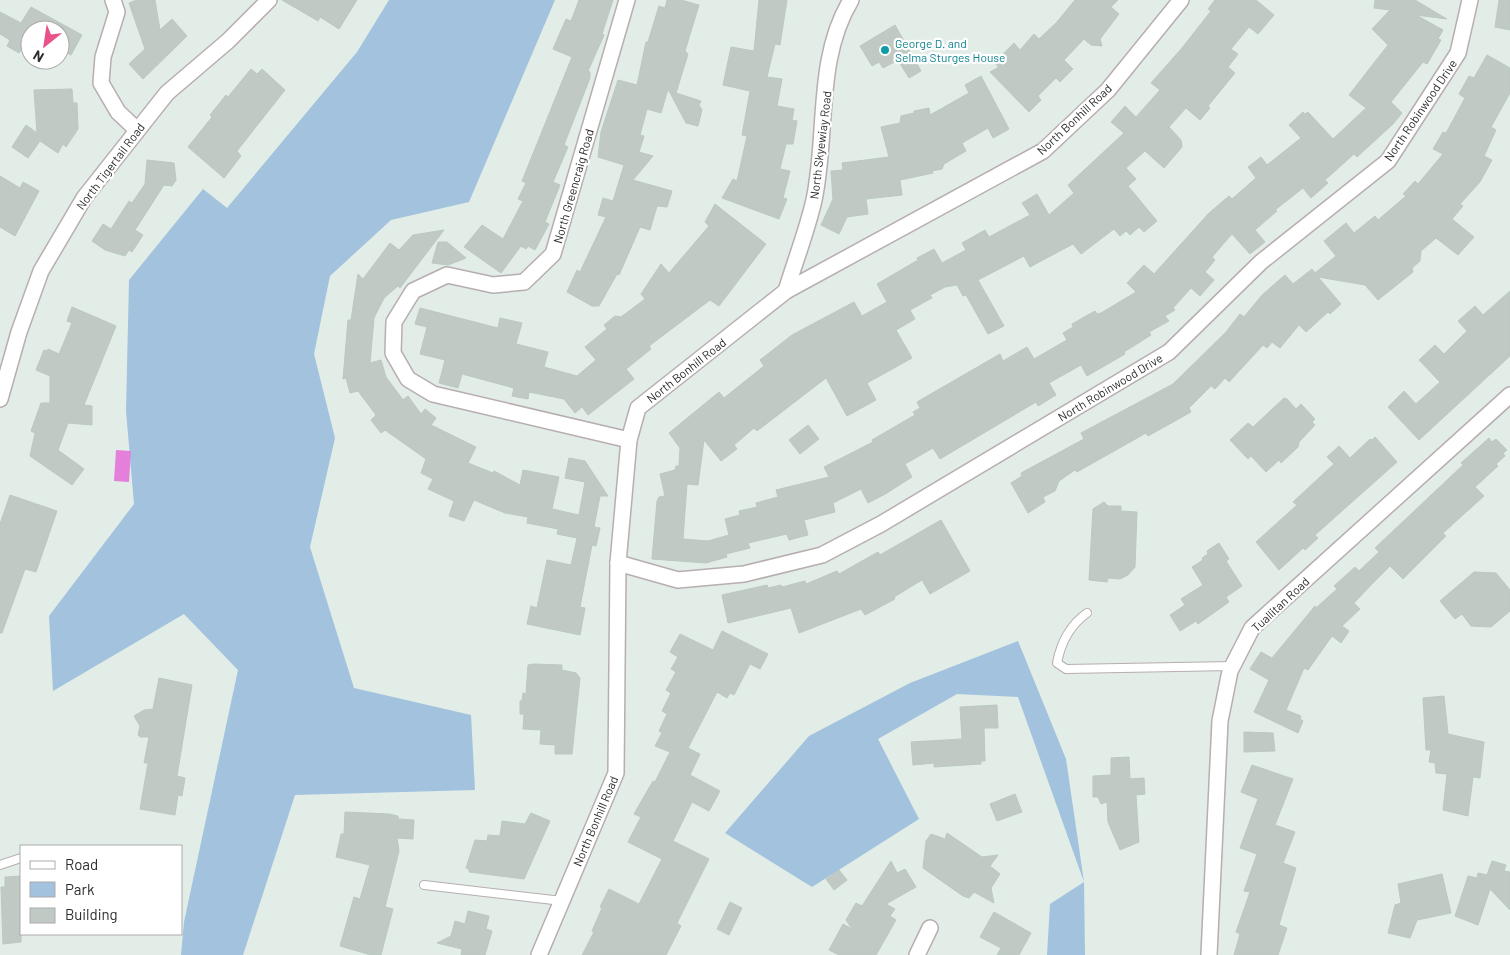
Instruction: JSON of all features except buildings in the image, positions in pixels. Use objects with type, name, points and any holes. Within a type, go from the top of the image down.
[{"type":"street","points":[[113,0],[117,12],[103,57],[101,83],[118,112],[136,130]]},
{"type":"street","name":"North Tigertail Road","points":[[0,399],[4,373],[41,271],[84,198],[167,93],[228,41],[269,0]]},
{"type":"street","name":"North Greencraig Road","points":[[627,0],[553,254],[524,282],[493,285],[447,275],[413,291],[394,322],[393,353],[408,379],[433,394],[629,440]]},
{"type":"street","name":"North Skyewiay Road","points":[[786,291],[814,200],[830,52],[842,16],[851,0]]},
{"type":"street","name":"North Bonhill Road","points":[[539,955],[616,773],[618,563],[629,440],[638,408],[786,291],[1043,151],[1108,90],[1181,0]]},
{"type":"street","name":"North Robinwood Drive","points":[[618,563],[678,580],[744,574],[822,555],[882,524],[1169,352],[1261,262],[1388,161],[1458,53],[1470,0]]},
{"type":"street","name":"Tuallitan Road","points":[[1209,955],[1220,721],[1232,666],[1252,628],[1510,395]]},
{"type":"street","points":[[917,955],[930,928]]},
{"type":"lane","points":[[1087,613],[1072,627],[1060,651],[1057,663],[1066,670],[1232,666]]},
{"type":"lane","points":[[0,865],[20,858]]},
{"type":"lane","points":[[424,885],[562,901]]},
{"type":"green space","points":[[389,0],[555,0],[469,202],[391,220],[330,276],[314,354],[335,438],[310,547],[354,688],[471,715],[475,790],[295,795],[243,955],[181,955],[184,922],[238,670],[184,614],[53,691],[49,616],[134,504],[126,411],[129,280],[203,189],[227,208],[357,52]]},
{"type":"green space","points":[[1018,641],[1066,759],[1084,882],[1018,697],[957,694],[878,739],[919,819],[812,887],[725,833],[809,736],[910,683]]},
{"type":"green space","points":[[1084,882],[1085,955],[1047,955],[1050,904]]},
{"type":"shaded area","points":[[116,450],[131,451],[129,482],[114,481]]},
{"type":"place","name":"George D. and Selma Sturges House","points":[[885,50]]}]
